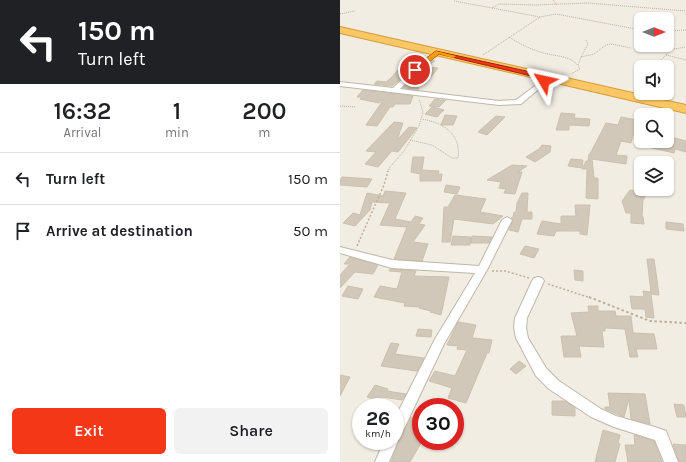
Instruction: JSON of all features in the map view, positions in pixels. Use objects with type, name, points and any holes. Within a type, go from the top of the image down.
[{"type":"highway","points":[[340,30],[686,109]]},
{"type":"street","points":[[394,91],[415,70],[438,52]]},
{"type":"street","points":[[340,84],[414,94],[513,104],[552,79]]},
{"type":"street","points":[[404,414],[439,342],[482,270],[506,220]]},
{"type":"street","points":[[340,250],[392,264],[482,270]]},
{"type":"street","points":[[538,281],[521,318],[520,328],[522,338],[541,372],[554,385],[596,413],[614,421],[661,436],[671,462]]},
{"type":"street","points":[[382,462],[387,450]]},
{"type":"path","points":[[455,0],[454,1],[540,17],[556,14],[634,29]]},
{"type":"path","points":[[553,0],[557,5]]},
{"type":"path","points":[[492,8],[498,4],[557,5],[588,3],[686,11]]},
{"type":"path","points":[[340,14],[355,11]]},
{"type":"path","points":[[473,60],[540,17]]},
{"type":"path","points":[[674,31],[686,30]]},
{"type":"path","points":[[509,37],[544,53],[566,58],[578,64]]},
{"type":"path","points":[[552,79],[580,69],[578,64],[582,53],[588,46],[586,40]]},
{"type":"path","points":[[581,56],[594,54],[606,45],[612,44],[630,48]]},
{"type":"path","points":[[674,49],[686,47]]},
{"type":"path","points":[[661,60],[669,52]]},
{"type":"path","points":[[666,55],[686,60]]},
{"type":"path","points":[[353,254],[384,185],[386,176],[397,158],[404,151],[415,133],[421,119],[423,112],[421,104],[419,97],[414,94]]},
{"type":"path","points":[[340,106],[356,107]]},
{"type":"path","points":[[410,140],[432,145],[452,158],[458,158],[459,153],[457,138],[452,132],[428,120],[421,119]]},
{"type":"path","points":[[482,270],[505,272],[538,281],[588,297],[650,321],[686,323]]},
{"type":"building","points":[[410,56],[424,59],[392,86],[374,84],[377,81],[386,82]]},
{"type":"building","points":[[433,60],[435,61],[426,67],[438,68],[425,84],[418,83],[419,89],[403,88],[418,72]]},
{"type":"building","points":[[363,90],[413,96],[410,104],[395,104],[393,107],[390,107],[377,126],[366,125],[384,99],[379,103],[360,99],[362,97],[357,97]]},
{"type":"building","points":[[435,99],[446,100],[439,107],[429,106]]},
{"type":"building","points":[[432,107],[444,110],[437,117],[425,114]]},
{"type":"building","points":[[561,113],[575,114],[574,118],[590,119],[589,126],[569,125],[569,130],[556,130]]},
{"type":"building","points":[[445,115],[457,116],[453,125],[441,125]]},
{"type":"building","points":[[496,116],[505,117],[487,135],[478,132]]},
{"type":"building","points":[[621,117],[634,119],[634,132],[631,143],[621,141],[616,155],[627,156],[626,164],[592,159],[594,178],[598,178],[598,199],[586,198],[587,169],[582,169],[586,161],[588,161],[589,154],[606,123],[618,125]]},
{"type":"building","points":[[394,122],[403,123],[397,140],[409,127],[417,128],[398,152],[392,151],[378,167],[365,164],[376,152],[366,151]]},
{"type":"building","points":[[674,138],[686,141],[686,152],[675,149],[674,153],[652,148],[674,148]]},
{"type":"building","points":[[542,145],[551,146],[550,152],[535,162],[526,157],[539,149]]},
{"type":"building","points":[[413,157],[424,157],[422,170],[439,171],[438,174],[442,174],[441,181],[420,181],[420,174],[411,172]]},
{"type":"building","points":[[571,159],[583,160],[582,168],[568,166]]},
{"type":"building","points":[[512,165],[527,166],[518,172],[522,172],[515,194],[504,193],[506,189],[499,188],[501,182],[487,180]]},
{"type":"building","points":[[342,177],[372,179],[367,187],[340,185],[340,180]]},
{"type":"building","points":[[446,185],[460,187],[457,194],[444,192]]},
{"type":"building","points":[[630,190],[634,191],[634,196],[645,196],[643,200],[642,216],[644,224],[631,223],[631,213],[626,213],[622,201]]},
{"type":"building","points":[[385,191],[406,193],[395,219],[411,222],[415,216],[423,218],[419,224],[425,225],[413,242],[428,244],[422,261],[394,259],[407,227],[380,225],[390,203],[372,202],[370,210],[355,226],[343,223],[353,213],[360,215],[367,193],[383,196]]},
{"type":"building","points":[[522,193],[528,193],[527,212],[532,212],[532,219],[522,219],[518,232],[509,230],[513,221],[511,218],[513,217],[514,212],[516,212],[517,203]]},
{"type":"building","points":[[455,195],[486,199],[480,212],[503,216],[493,224],[454,219],[450,242],[442,242],[444,207],[448,207]]},
{"type":"building","points":[[575,205],[590,205],[587,235],[580,234],[580,231],[556,231],[554,236],[537,234],[542,221],[561,224],[561,216],[576,216]]},
{"type":"building","points":[[666,222],[683,224],[684,231],[666,229]]},
{"type":"building","points":[[453,236],[471,237],[470,245],[451,245]]},
{"type":"building","points":[[472,236],[492,237],[489,243],[471,243]]},
{"type":"building","points":[[525,246],[539,249],[534,258],[520,254]]},
{"type":"building","points":[[350,257],[378,265],[373,274],[355,272],[340,288],[340,275],[350,264],[344,264]]},
{"type":"building","points":[[647,259],[654,259],[659,295],[651,294],[654,318],[646,317],[645,309],[632,309],[630,296],[644,297],[643,291],[651,292]]},
{"type":"building","points":[[390,269],[416,271],[414,276],[449,277],[441,315],[419,308],[420,307],[404,306],[405,303],[374,297],[380,286],[397,289],[402,272],[389,271]]},
{"type":"building","points":[[574,270],[583,271],[583,281],[575,280]]},
{"type":"building","points":[[348,286],[363,289],[358,299],[342,296]]},
{"type":"building","points":[[588,306],[598,306],[598,311],[615,311],[616,316],[631,316],[633,333],[654,334],[657,349],[636,349],[638,357],[630,357],[625,329],[605,328],[605,331],[602,331],[604,347],[579,346],[581,357],[564,357],[561,336],[577,336],[571,313],[589,312]]},
{"type":"building","points":[[458,322],[476,325],[472,338],[492,340],[489,353],[487,353],[466,403],[464,402],[464,398],[448,398],[452,388],[429,381],[435,371],[455,376],[467,350],[457,349],[458,346],[447,345]]},
{"type":"building","points":[[418,329],[432,330],[431,337],[416,336]]},
{"type":"building","points":[[391,343],[399,344],[395,354],[424,358],[417,371],[381,366]]},
{"type":"building","points":[[519,361],[526,366],[516,374],[510,369]]},
{"type":"building","points":[[340,375],[350,377],[340,396]]},
{"type":"building","points":[[375,385],[388,389],[387,391],[406,394],[403,398],[367,397]]},
{"type":"building","points":[[608,393],[645,394],[650,424],[631,419],[629,399],[624,417],[605,409],[605,407],[610,407]]},
{"type":"building","points":[[552,401],[565,401],[575,408],[575,416],[552,415]]},
{"type":"building","points":[[674,404],[684,405],[686,417],[677,417]]},
{"type":"building","points":[[412,417],[412,450],[417,450],[410,462],[391,462],[395,450],[404,450],[404,432]]},
{"type":"building","points":[[603,430],[620,435],[618,443],[620,444],[615,462],[595,462]]},
{"type":"building","points":[[634,435],[654,441],[662,462],[628,462],[625,445],[635,445]]},
{"type":"building","points":[[673,444],[686,445],[686,462],[679,462]]},
{"type":"slow traffic","points":[[427,61],[438,52],[453,56]]},
{"type":"route","points":[[415,70],[438,52],[549,78],[544,81]]}]
